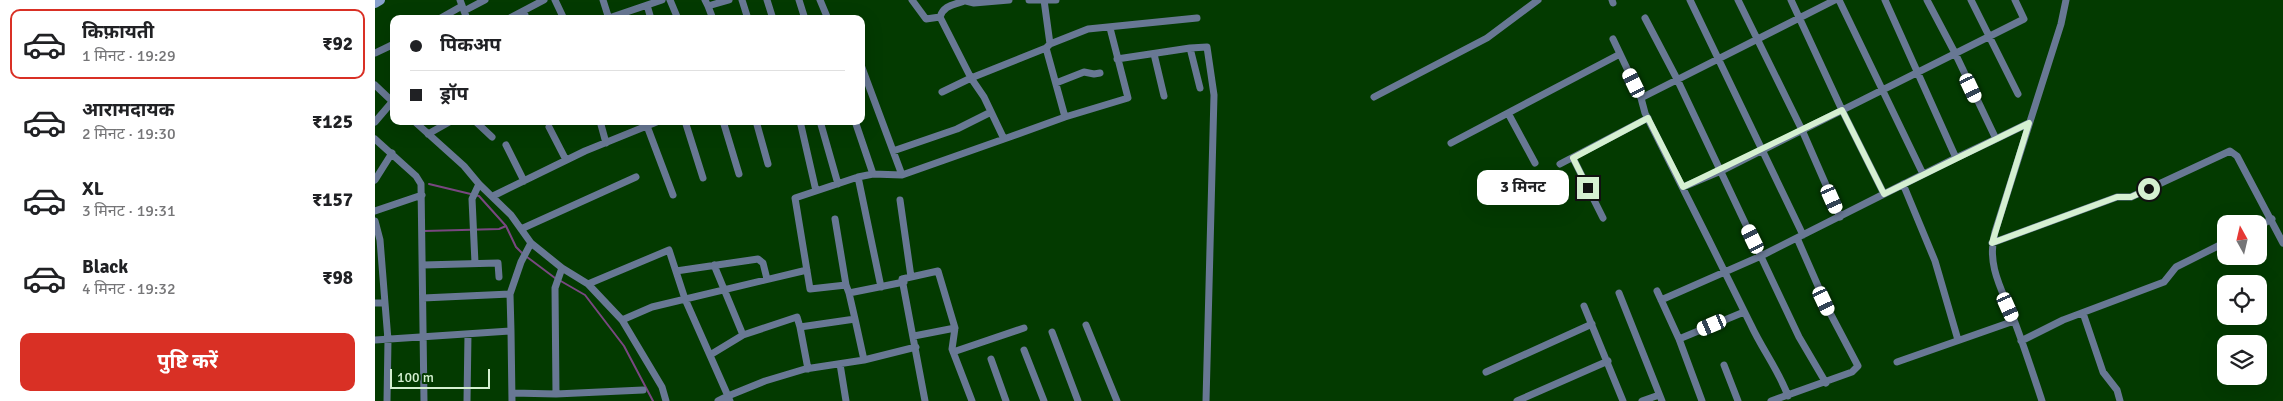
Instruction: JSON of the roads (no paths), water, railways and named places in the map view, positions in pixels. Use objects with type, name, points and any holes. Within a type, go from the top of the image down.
[{"type":"street","points":[[375,3],[380,0]]},
{"type":"street","points":[[446,15],[462,5],[485,0]]},
{"type":"street","points":[[516,15],[544,0]]},
{"type":"street","points":[[555,0],[561,15]]},
{"type":"street","points":[[603,0],[608,15]]},
{"type":"street","points":[[620,15],[662,0]]},
{"type":"street","points":[[670,0],[676,15]]},
{"type":"street","points":[[712,15],[707,3],[729,0]]},
{"type":"street","points":[[742,0],[747,15]]},
{"type":"street","points":[[767,0],[772,15]]},
{"type":"street","points":[[799,0],[804,15]]},
{"type":"street","points":[[820,0],[826,15]]},
{"type":"street","points":[[912,0],[926,19],[940,17]]},
{"type":"street","points":[[1004,139],[940,17],[941,12],[949,5],[966,0],[974,3],[1009,0]]},
{"type":"street","points":[[1029,0],[1057,0]]},
{"type":"street","points":[[1374,97],[1487,38],[1538,0]]},
{"type":"street","points":[[1690,0],[1761,149],[1800,237],[1829,311],[1857,362],[1856,370],[1852,372],[1826,383],[1771,401]]},
{"type":"street","points":[[1738,0],[1802,130],[1840,217]]},
{"type":"street","points":[[1791,0],[1842,110],[1884,194]]},
{"type":"street","points":[[1641,98],[1835,0]]},
{"type":"street","points":[[1839,0],[1884,89],[1923,174]]},
{"type":"street","points":[[1885,0],[1956,158]]},
{"type":"street","points":[[1927,0],[1955,53],[1996,139]]},
{"type":"street","points":[[1971,0],[2018,94]]},
{"type":"street","points":[[1683,187],[1721,170],[2024,19],[2015,0]]},
{"type":"street","points":[[2042,401],[2014,321],[1993,271],[1992,243],[2061,24],[2066,0]]},
{"type":"street","points":[[1045,1],[1048,46],[1065,117]]},
{"type":"street","points":[[647,5],[650,15]]},
{"type":"street","points":[[523,11],[524,15]]},
{"type":"street","points":[[942,92],[1088,29],[1197,18]]},
{"type":"street","points":[[1645,18],[1677,79],[1799,336],[1826,383]]},
{"type":"street","points":[[846,285],[810,289],[795,198],[858,177],[873,174],[902,175],[1065,117],[1128,98],[1110,28]]},
{"type":"street","points":[[1613,39],[1641,98],[1648,118],[1744,312],[1789,396]]},
{"type":"street","points":[[375,53],[390,46]]},
{"type":"street","points":[[1117,59],[1207,47],[1214,95],[1206,401]]},
{"type":"street","points":[[1190,48],[1200,88]]},
{"type":"street","points":[[1154,54],[1164,96]]},
{"type":"street","points":[[1451,143],[1620,54]]},
{"type":"street","points":[[1056,82],[1084,72],[1092,74],[1100,72]]},
{"type":"street","points":[[865,76],[902,175]]},
{"type":"street","points":[[375,85],[390,100]]},
{"type":"street","points":[[375,122],[390,106]]},
{"type":"street","points":[[893,151],[957,129],[991,112]]},
{"type":"street","points":[[1509,113],[1535,163]]},
{"type":"street","points":[[1560,164],[1648,118]]},
{"type":"street","points":[[1661,300],[1761,256],[2029,123]]},
{"type":"street","points":[[418,125],[464,166],[477,187],[493,196],[531,243],[562,268],[588,284],[622,320],[662,387],[666,401]]},
{"type":"street","points":[[428,134],[444,125]]},
{"type":"street","points":[[479,125],[492,137]]},
{"type":"street","points":[[601,125],[607,143]]},
{"type":"street","points":[[686,125],[703,178]]},
{"type":"street","points":[[724,125],[739,174]]},
{"type":"street","points":[[757,125],[768,164]]},
{"type":"street","points":[[801,125],[816,191]]},
{"type":"street","points":[[821,125],[838,184]]},
{"type":"street","points":[[856,125],[873,174]]},
{"type":"street","points":[[493,196],[566,160],[647,126],[673,195]]},
{"type":"street","points":[[549,127],[566,160]]},
{"type":"street","points":[[375,139],[416,176],[421,184],[424,401]]},
{"type":"street","points":[[506,145],[524,181]]},
{"type":"street","points":[[1992,243],[2117,197],[2131,197],[2230,151],[2237,156],[2283,243]]},
{"type":"street","points":[[375,180],[392,153]]},
{"type":"street","points":[[1573,158],[1603,218]]},
{"type":"street","points":[[521,229],[635,177]]},
{"type":"street","points":[[858,177],[881,286]]},
{"type":"street","points":[[1903,184],[1935,261],[1958,340]]},
{"type":"street","points":[[475,263],[472,199],[477,187]]},
{"type":"street","points":[[375,211],[422,195]]},
{"type":"street","points":[[900,200],[911,277]]},
{"type":"street","points":[[835,219],[846,285],[864,360]]},
{"type":"street","points":[[2267,222],[2272,219]]},
{"type":"street","points":[[375,221],[388,340],[387,401]]},
{"type":"street","points":[[512,401],[510,294],[521,262],[531,243]]},
{"type":"street","points":[[2021,341],[2083,313],[2163,282],[2176,267],[2217,246]]},
{"type":"street","points":[[588,284],[669,250],[685,299],[729,399]]},
{"type":"street","points":[[676,271],[758,259],[763,263],[767,279]]},
{"type":"street","points":[[423,265],[498,263],[499,277]]},
{"type":"street","points":[[715,265],[743,335]]},
{"type":"street","points":[[556,394],[555,288],[562,268]]},
{"type":"street","points":[[622,320],[652,307],[807,270]]},
{"type":"street","points":[[925,401],[903,278],[938,271],[955,328],[952,349],[972,401]]},
{"type":"street","points":[[849,293],[903,282]]},
{"type":"street","points":[[1657,291],[1679,339],[1702,401]]},
{"type":"street","points":[[1619,292],[1660,398],[1642,401]]},
{"type":"street","points":[[423,298],[510,294]]},
{"type":"street","points":[[375,303],[385,303]]},
{"type":"street","points":[[1584,306],[1623,401]]},
{"type":"street","points":[[1679,339],[1744,312]]},
{"type":"street","points":[[2083,313],[2103,372],[2117,390],[2120,401]]},
{"type":"street","points":[[710,355],[743,335],[797,317],[808,369]]},
{"type":"street","points":[[800,327],[855,319]]},
{"type":"street","points":[[1897,362],[2014,321]]},
{"type":"street","points":[[1486,372],[1592,324]]},
{"type":"street","points":[[1086,325],[1117,401]]},
{"type":"street","points":[[914,336],[955,328]]},
{"type":"street","points":[[953,352],[1024,328]]},
{"type":"street","points":[[375,340],[511,331]]},
{"type":"street","points":[[1052,332],[1078,401]]},
{"type":"street","points":[[467,401],[468,334]]},
{"type":"street","points":[[718,401],[729,399],[765,381],[808,369],[864,360],[916,347]]},
{"type":"street","points":[[1024,350],[1044,401]]},
{"type":"street","points":[[991,359],[1006,401]]},
{"type":"street","points":[[1517,401],[1608,361]]},
{"type":"street","points":[[840,364],[846,401]]},
{"type":"street","points":[[1724,365],[1738,401]]},
{"type":"street","points":[[513,393],[556,394],[643,390]]},
{"type":"waterway","points":[[429,184],[479,196],[506,226],[516,247],[523,254]]},
{"type":"waterway","points":[[424,231],[499,229],[506,226]]},
{"type":"waterway","points":[[527,257],[555,278]]},
{"type":"waterway","points":[[559,280],[585,295],[624,346],[653,401]]}]
